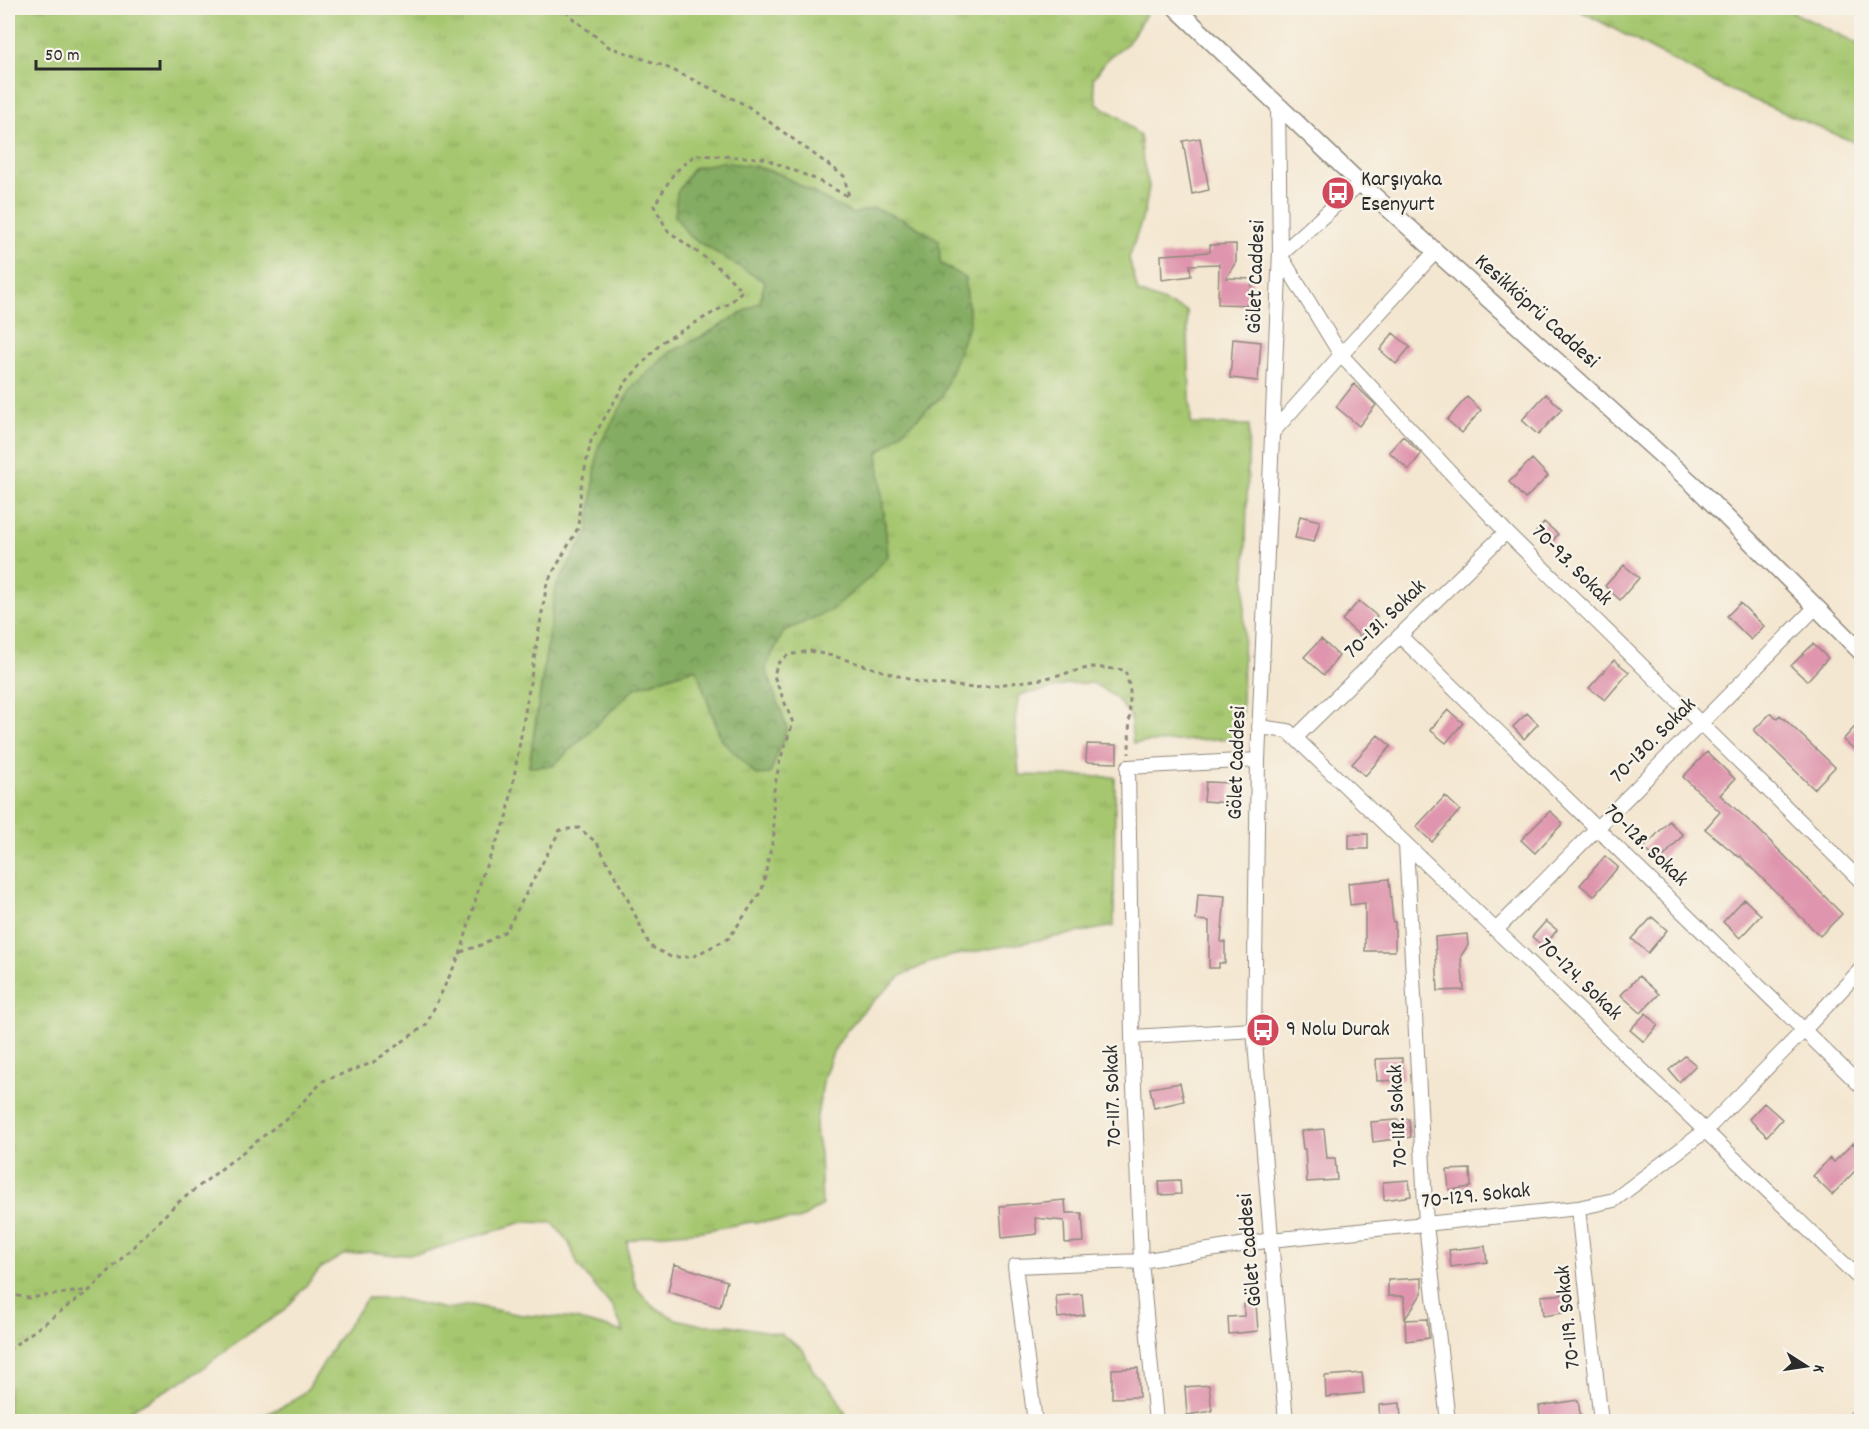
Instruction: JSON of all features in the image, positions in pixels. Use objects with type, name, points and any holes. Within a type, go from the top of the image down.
[{"type":"street","name":"Kesikköprü Caddesi","points":[[1176,8],[1360,183],[1694,485],[1862,653]]},
{"type":"street","name":"Gölet Caddesi","points":[[1278,105],[1280,255],[1259,727],[1254,1030],[1286,1422]]},
{"type":"street","points":[[1280,255],[1360,183]]},
{"type":"street","points":[[1272,433],[1436,251]]},
{"type":"street","name":"70-93. Sokak","points":[[1280,255],[1341,355],[1506,532],[1862,882]]},
{"type":"street","name":"70-131. Sokak","points":[[1295,738],[1506,532]]},
{"type":"street","name":"70-130. Sokak","points":[[1496,930],[1816,607]]},
{"type":"street","name":"70-128. Sokak","points":[[1400,636],[1862,1087]]},
{"type":"street","name":"70-124. Sokak","points":[[1259,727],[1288,731],[1862,1281]]},
{"type":"street","points":[[1128,767],[1258,760]]},
{"type":"street","name":"70-117. Sokak","points":[[1128,767],[1132,1037],[1141,1260],[1156,1422]]},
{"type":"street","name":"70-118. Sokak","points":[[1406,844],[1426,1224],[1448,1422]]},
{"type":"street","name":"70-129. Sokak","points":[[1035,1422],[1015,1266],[1141,1260],[1271,1240],[1578,1208],[1614,1200],[1705,1131],[1862,968]]},
{"type":"street","points":[[1132,1037],[1254,1030]]},
{"type":"street","name":"70-119. Sokak","points":[[1578,1208],[1601,1422]]},
{"type":"street","points":[[1852,1422],[1862,1411]]},
{"type":"path","points":[[8,1350],[90,1290],[175,1205],[289,1116],[323,1081],[372,1063],[426,1025],[461,952],[483,873],[507,818],[548,584],[578,528],[581,487],[591,441],[625,383],[662,342],[730,303],[742,291],[722,270],[668,231],[654,206],[674,173],[694,155],[763,158],[815,179],[849,197],[844,176],[746,105],[664,66],[609,46],[570,16],[565,8]]},
{"type":"path","points":[[461,952],[506,932],[560,830],[579,828],[597,843],[650,946],[671,957],[692,957],[729,938],[762,890],[770,856],[774,834],[773,795],[780,760],[793,723],[774,676],[777,664],[788,655],[810,651],[918,682],[974,688],[1042,679],[1092,667],[1125,670],[1130,689],[1128,767]]},
{"type":"path","points":[[8,1294],[28,1299],[90,1290]]},
{"type":"green space","points":[[8,8],[237,8],[245,11],[257,8],[1144,8],[1148,11],[1128,43],[1108,58],[1093,79],[1097,104],[1121,118],[1140,136],[1149,186],[1145,210],[1129,258],[1138,292],[1187,311],[1191,424],[1249,425],[1241,738],[1133,743],[1130,715],[1114,696],[1093,683],[1068,684],[1019,695],[1015,719],[1019,775],[1115,777],[1114,926],[951,956],[926,964],[901,976],[865,1009],[846,1031],[833,1052],[824,1077],[815,1128],[820,1153],[822,1205],[799,1220],[751,1222],[702,1231],[652,1235],[627,1241],[629,1262],[636,1287],[652,1306],[676,1319],[702,1325],[729,1325],[781,1334],[803,1350],[814,1372],[834,1392],[846,1414],[837,1421],[251,1421],[288,1404],[308,1389],[336,1342],[367,1298],[394,1298],[446,1309],[471,1305],[522,1315],[575,1319],[624,1332],[613,1308],[579,1267],[569,1243],[553,1223],[523,1222],[421,1253],[395,1255],[369,1252],[343,1255],[321,1268],[284,1311],[240,1339],[198,1372],[112,1421],[8,1421]],"holes":[[[754,166],[779,174],[852,214],[942,396],[878,453],[888,556],[831,610],[784,631],[765,668],[772,684],[721,739],[696,668],[635,688],[553,766],[529,766],[556,587],[588,532],[669,353],[760,302],[765,282],[689,236]]]},
{"type":"green space","points":[[1575,8],[1784,8],[1861,45],[1861,145],[1723,87]]},
{"type":"green space","points":[[721,162],[754,166],[779,174],[852,214],[874,208],[905,220],[939,240],[940,263],[965,278],[970,322],[942,396],[878,453],[888,556],[868,579],[831,610],[784,631],[765,668],[787,728],[770,774],[756,775],[721,739],[696,668],[635,688],[553,766],[529,767],[556,587],[588,532],[598,448],[632,387],[669,353],[760,302],[765,282],[689,236],[675,216],[677,193],[693,168]]},
{"type":"building","points":[[1200,138],[1209,190],[1192,194],[1183,141]]},
{"type":"building","points":[[1236,244],[1236,262],[1226,278],[1252,279],[1251,305],[1218,304],[1219,264],[1190,265],[1191,276],[1162,280],[1161,255],[1210,252],[1210,245]]},
{"type":"building","points":[[1393,333],[1410,347],[1396,364],[1380,350]]},
{"type":"building","points":[[1233,339],[1261,342],[1258,381],[1230,378]]},
{"type":"building","points":[[1354,384],[1376,405],[1359,426],[1336,407]]},
{"type":"building","points":[[1546,394],[1562,409],[1538,435],[1522,420]]},
{"type":"building","points":[[1467,397],[1481,410],[1462,433],[1447,420]]},
{"type":"building","points":[[1403,436],[1421,454],[1409,470],[1389,452]]},
{"type":"building","points":[[1532,459],[1548,476],[1525,499],[1509,482]]},
{"type":"building","points":[[1300,516],[1320,521],[1314,542],[1295,538]]},
{"type":"building","points":[[1544,522],[1558,534],[1550,545],[1536,532]]},
{"type":"building","points":[[1624,565],[1639,578],[1620,600],[1605,586]]},
{"type":"building","points":[[1359,601],[1377,616],[1360,636],[1342,620]]},
{"type":"building","points":[[1740,603],[1764,626],[1751,640],[1727,616]]},
{"type":"building","points":[[1321,639],[1339,656],[1324,675],[1304,657]]},
{"type":"building","points":[[1813,644],[1828,658],[1807,681],[1791,666]]},
{"type":"building","points":[[1614,660],[1629,672],[1605,700],[1589,688]]},
{"type":"building","points":[[1448,710],[1463,723],[1446,743],[1430,730]]},
{"type":"building","points":[[1527,713],[1538,724],[1524,739],[1513,727]]},
{"type":"building","points":[[1771,713],[1777,718],[1780,715],[1835,767],[1814,789],[1754,730]]},
{"type":"building","points":[[1862,719],[1862,755],[1843,740]]},
{"type":"building","points":[[1378,735],[1391,746],[1365,776],[1352,764]]},
{"type":"building","points":[[1087,744],[1117,745],[1117,763],[1086,762]]},
{"type":"building","points":[[1707,752],[1735,779],[1720,795],[1757,828],[1842,914],[1820,936],[1740,856],[1705,829],[1720,812],[1683,777]]},
{"type":"building","points":[[1206,782],[1231,783],[1230,803],[1204,801]]},
{"type":"building","points":[[1445,796],[1460,810],[1432,842],[1416,827]]},
{"type":"building","points":[[1550,811],[1563,823],[1535,853],[1521,840]]},
{"type":"building","points":[[1669,821],[1683,835],[1659,862],[1644,848]]},
{"type":"building","points":[[1349,834],[1368,834],[1368,849],[1349,849]]},
{"type":"building","points":[[1605,856],[1618,867],[1594,896],[1580,885]]},
{"type":"building","points":[[1389,879],[1393,922],[1395,922],[1395,951],[1365,951],[1365,903],[1350,905],[1348,883]]},
{"type":"building","points":[[1198,894],[1225,896],[1221,942],[1225,942],[1225,963],[1219,963],[1219,968],[1209,968],[1209,921],[1196,920]]},
{"type":"building","points":[[1744,899],[1761,915],[1740,938],[1723,922]]},
{"type":"building","points":[[1652,917],[1667,930],[1648,953],[1632,939]]},
{"type":"building","points":[[1546,921],[1557,930],[1544,947],[1532,937]]},
{"type":"building","points":[[1467,934],[1468,945],[1461,956],[1464,990],[1438,991],[1435,937]]},
{"type":"building","points":[[1639,976],[1659,994],[1641,1013],[1621,995]]},
{"type":"building","points":[[1646,1013],[1658,1025],[1644,1042],[1630,1030]]},
{"type":"building","points":[[1685,1056],[1696,1065],[1679,1082],[1669,1070]]},
{"type":"building","points":[[1402,1058],[1403,1080],[1377,1081],[1376,1059]]},
{"type":"building","points":[[1180,1083],[1184,1101],[1154,1108],[1150,1088]]},
{"type":"building","points":[[1764,1103],[1782,1119],[1767,1136],[1749,1119]]},
{"type":"building","points":[[1409,1119],[1411,1137],[1373,1142],[1371,1122]]},
{"type":"building","points":[[1324,1129],[1327,1158],[1335,1158],[1337,1180],[1307,1182],[1305,1149],[1303,1149],[1301,1131]]},
{"type":"building","points":[[1853,1143],[1862,1152],[1862,1179],[1854,1172],[1832,1195],[1813,1176],[1830,1158],[1834,1162]]},
{"type":"building","points":[[1470,1169],[1471,1187],[1449,1190],[1447,1170]]},
{"type":"building","points":[[1180,1180],[1181,1194],[1160,1195],[1159,1181]]},
{"type":"building","points":[[1409,1180],[1411,1196],[1384,1200],[1383,1182]]},
{"type":"building","points":[[1065,1200],[1066,1213],[1082,1213],[1084,1242],[1065,1243],[1064,1221],[1035,1218],[1037,1234],[1002,1238],[1000,1206]]},
{"type":"building","points":[[1485,1246],[1487,1262],[1451,1267],[1449,1250]]},
{"type":"building","points":[[674,1264],[727,1281],[720,1307],[668,1292]]},
{"type":"building","points":[[1422,1278],[1422,1293],[1405,1319],[1404,1296],[1388,1296],[1388,1280]]},
{"type":"building","points":[[1082,1294],[1084,1315],[1058,1318],[1056,1296]]},
{"type":"building","points":[[1567,1294],[1569,1312],[1543,1316],[1541,1296]]},
{"type":"building","points":[[1244,1304],[1256,1304],[1258,1331],[1229,1334],[1228,1317],[1244,1316]]},
{"type":"building","points":[[1427,1319],[1429,1338],[1406,1341],[1405,1320]]},
{"type":"building","points":[[1138,1368],[1139,1397],[1112,1398],[1112,1369]]},
{"type":"building","points":[[1362,1373],[1364,1393],[1326,1397],[1325,1376]]},
{"type":"building","points":[[1209,1385],[1212,1411],[1187,1415],[1185,1387]]},
{"type":"building","points":[[1578,1400],[1581,1420],[1541,1422],[1539,1406]]},
{"type":"building","points":[[1400,1403],[1401,1419],[1380,1422],[1379,1405]]},
{"type":"place","name":"Karşıyaka Esenyurt","points":[[1338,193]]},
{"type":"place","name":"9 Nolu Durak","points":[[1263,1030]]}]
